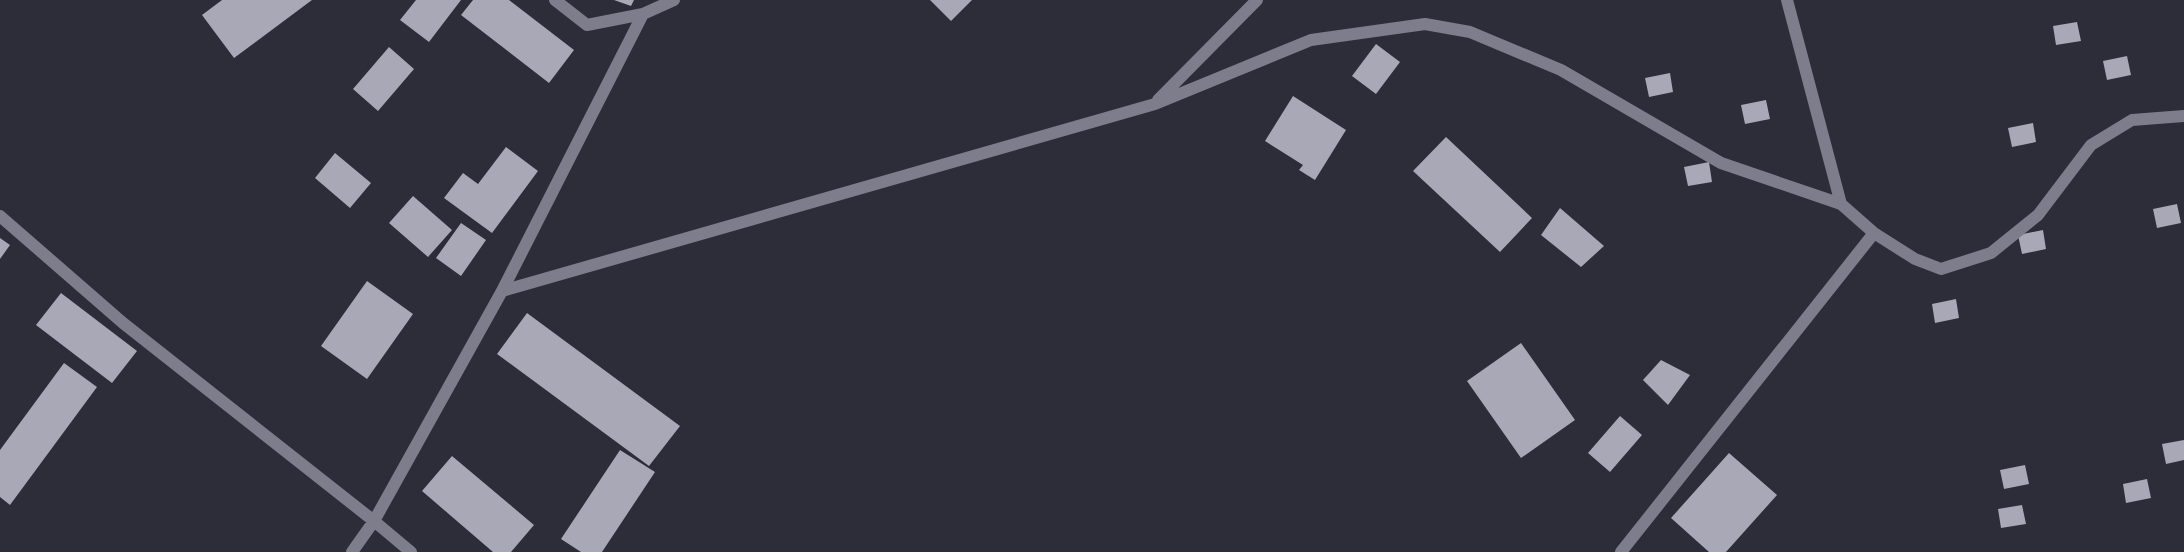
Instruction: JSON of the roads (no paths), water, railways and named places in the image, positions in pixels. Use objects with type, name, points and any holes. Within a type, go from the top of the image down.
[{"type":"street","points":[[555,0],[587,25],[643,14],[674,0]]},
{"type":"street","points":[[1155,104],[1257,0]]},
{"type":"street","points":[[1786,0],[1841,204]]},
{"type":"street","points":[[352,552],[374,520],[502,291],[643,14]]},
{"type":"street","points":[[502,291],[1155,104],[1310,40],[1425,24],[1470,32],[1561,70],[1721,164],[1841,204],[1874,233],[1915,260],[1941,269],[1990,253],[2038,215],[2091,144],[2132,120],[2184,116]]},
{"type":"street","points":[[0,216],[122,323],[374,520],[411,552]]},
{"type":"street","points":[[1620,552],[1874,233]]}]
